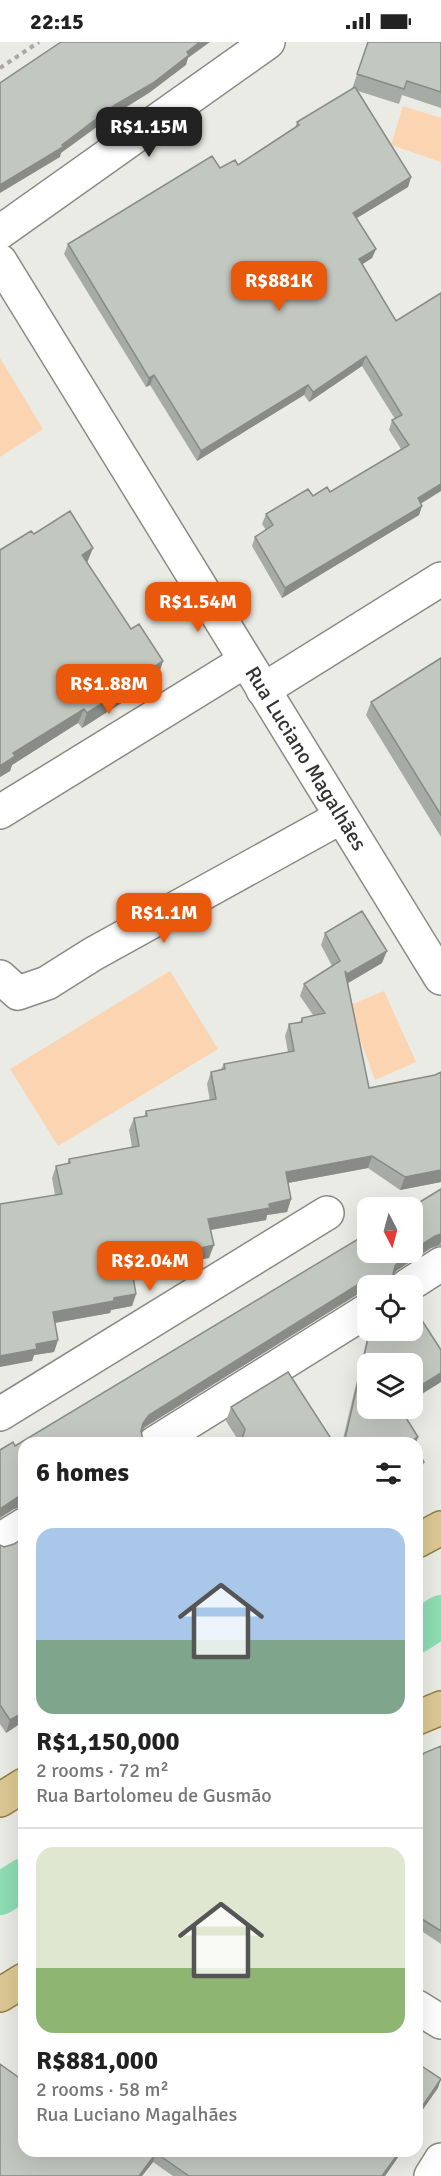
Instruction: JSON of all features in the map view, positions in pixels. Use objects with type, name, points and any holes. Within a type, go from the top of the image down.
[{"type":"main road","points":[[423,1538],[441,1528]]},
{"type":"main road","points":[[423,1716],[441,1708]]},
{"type":"main road","points":[[0,1800],[18,1789]]},
{"type":"main road","points":[[0,1995],[18,1984]]},
{"type":"street","points":[[0,232],[268,42]]},
{"type":"street","name":"Rua Luciano Magalhães","points":[[0,261],[441,978]]},
{"type":"street","points":[[263,690],[441,579]]},
{"type":"street","points":[[0,812],[245,661]]},
{"type":"street","points":[[0,977],[18,993],[47,983],[93,954],[340,817]]},
{"type":"street","points":[[0,1414],[327,1214]]},
{"type":"street","points":[[423,1276],[441,1264]]},
{"type":"street","points":[[165,1437],[357,1317]]},
{"type":"street","points":[[0,1540],[18,1529]]},
{"type":"street","points":[[423,2011],[441,2022]]},
{"type":"street","points":[[431,2176],[441,2160]]},
{"type":"path","points":[[0,68],[39,42]]},
{"type":"shaded area","points":[[403,106],[441,118],[441,162],[391,145]]},
{"type":"shaded area","points":[[0,358],[43,429],[0,457]]},
{"type":"shaded area","points":[[170,971],[218,1049],[58,1146],[10,1069]]},
{"type":"shaded area","points":[[384,991],[416,1062],[375,1080],[348,1006]]},
{"type":"building","points":[[61,42],[200,42],[187,52],[189,55],[153,83],[115,105],[62,145],[63,147],[0,185],[0,83]]},
{"type":"building","points":[[368,42],[441,42],[441,92],[407,81],[404,89],[357,74]]},
{"type":"building","points":[[355,87],[411,177],[353,213],[376,249],[359,259],[396,321],[441,293],[441,484],[418,498],[422,506],[285,588],[255,537],[273,525],[266,514],[308,489],[313,496],[327,487],[330,492],[409,445],[392,420],[402,415],[366,356],[313,392],[308,385],[201,451],[154,375],[149,378],[68,244],[212,156],[220,168],[235,160],[238,165],[299,125],[297,122]]},
{"type":"building","points":[[70,511],[93,548],[82,555],[131,629],[139,624],[163,661],[87,713],[84,709],[13,753],[15,756],[0,766],[0,550],[31,531],[34,534]]},
{"type":"building","points":[[441,658],[441,815],[371,702]]},
{"type":"building","points":[[362,911],[387,951],[347,974],[345,971],[369,1088],[441,1072],[441,1170],[405,1177],[372,1156],[286,1172],[291,1199],[269,1204],[270,1208],[208,1219],[214,1245],[192,1250],[194,1254],[131,1265],[136,1294],[114,1298],[114,1301],[53,1312],[58,1340],[36,1344],[37,1349],[0,1356],[0,1204],[62,1194],[56,1166],[70,1163],[69,1159],[139,1146],[134,1118],[147,1116],[146,1111],[216,1099],[211,1072],[225,1069],[224,1064],[294,1051],[289,1024],[302,1022],[302,1018],[325,1013],[304,984],[340,961],[325,933]]},
{"type":"building","points":[[441,1189],[441,1234],[423,1244],[423,1200]]},
{"type":"building","points":[[357,1240],[357,1263],[397,1263],[393,1275],[357,1275],[357,1285],[149,1415],[143,1423],[142,1437],[30,1437]]},
{"type":"building","points":[[423,1322],[441,1350],[441,1373],[423,1384],[423,1353],[365,1353],[367,1341],[423,1341]]},
{"type":"building","points":[[288,1372],[330,1437],[243,1437],[245,1429],[231,1407]]},
{"type":"building","points":[[357,1386],[357,1419],[407,1419],[418,1437],[345,1437]]},
{"type":"building","points":[[13,1442],[15,1446],[18,1444],[18,1497],[0,1509],[0,1450]]},
{"type":"building","points":[[18,1542],[18,1715],[10,1720],[0,1705],[0,1545],[4,1547]]},
{"type":"building","points":[[441,1746],[441,1931],[423,1920],[424,1753]]},
{"type":"building","points":[[0,2064],[18,2077],[18,2157],[153,2157],[139,2176],[0,2176]]},
{"type":"building","points":[[423,2067],[441,2079],[423,2105]]},
{"type":"building","points":[[162,2157],[396,2157],[382,2176],[189,2176]]},
{"type":"waterway","points":[[423,1628],[441,1616]]},
{"type":"waterway","points":[[0,1894],[18,1883]]}]
